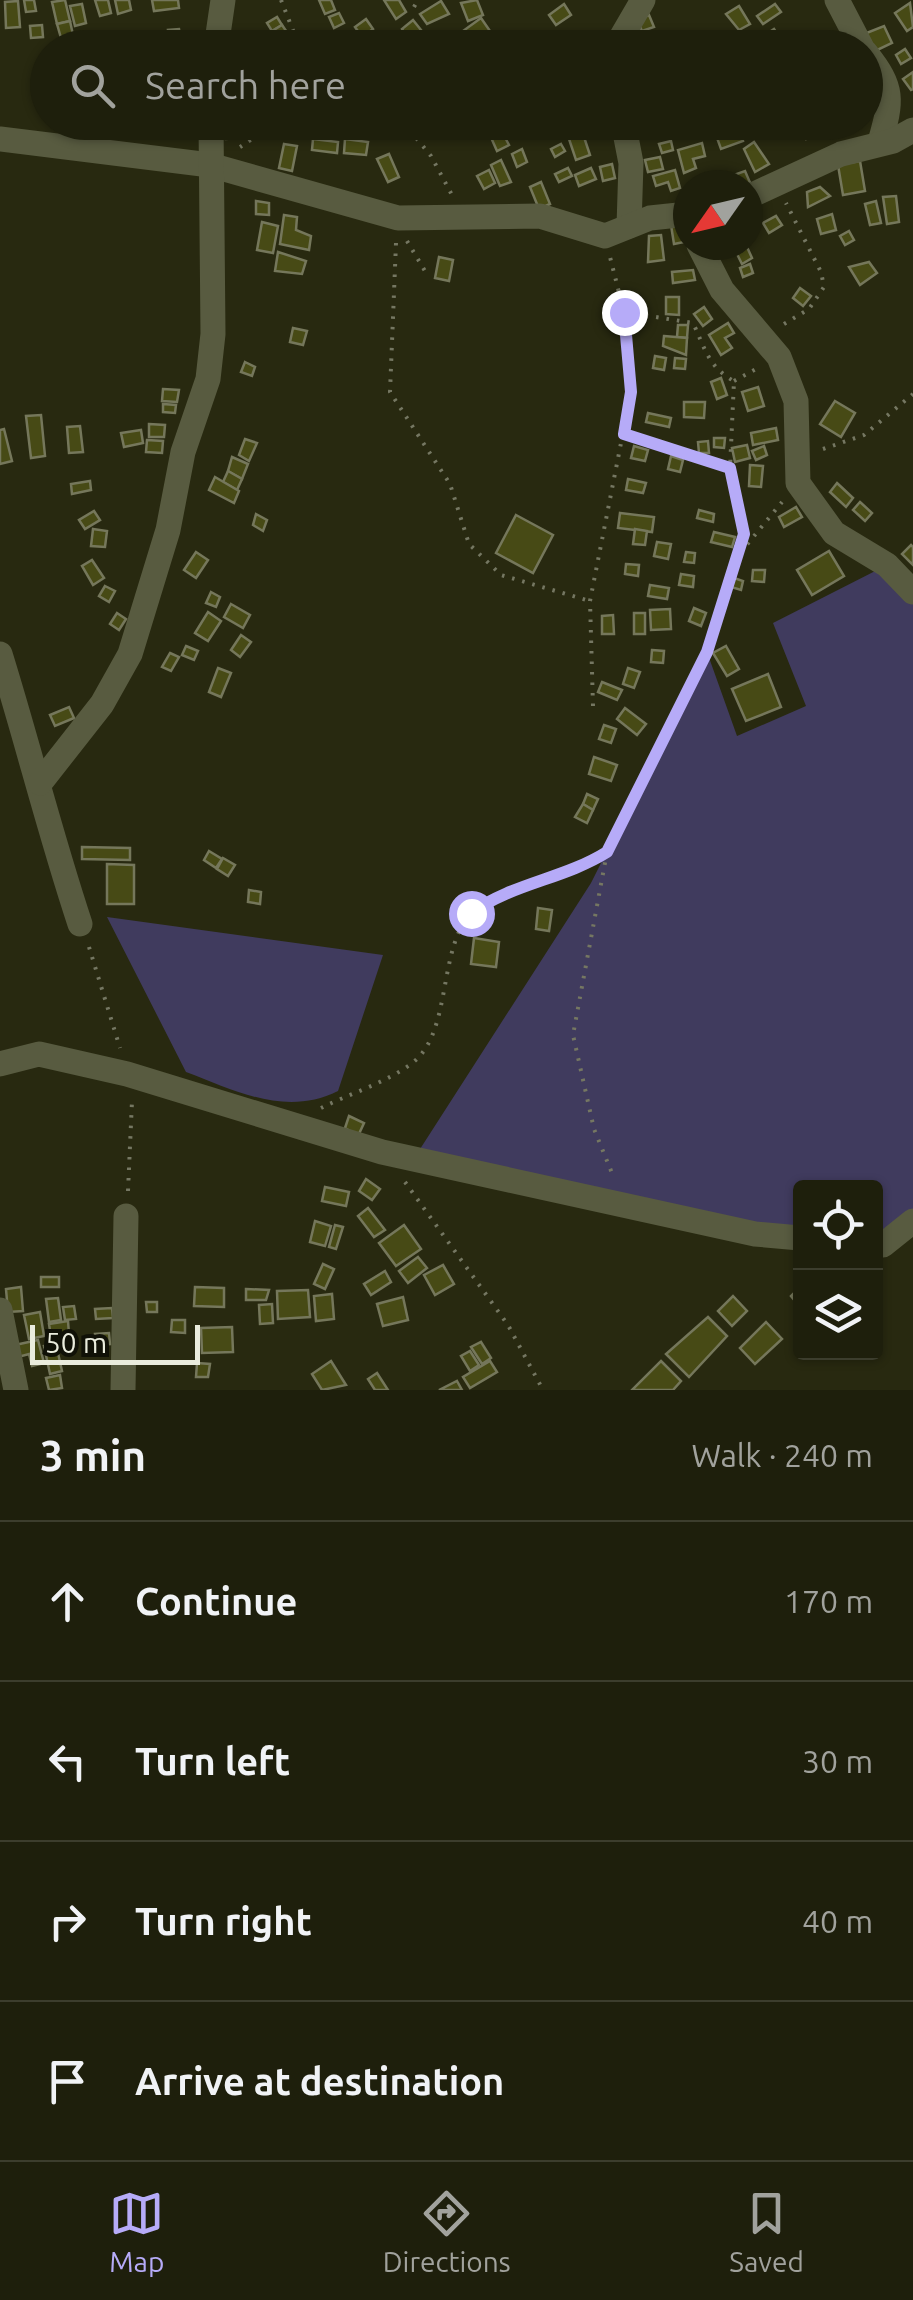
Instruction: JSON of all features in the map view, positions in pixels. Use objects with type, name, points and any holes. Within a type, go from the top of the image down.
[{"type":"street","points":[[219,30],[223,0]]},
{"type":"street","points":[[626,30],[643,0]]},
{"type":"street","points":[[837,0],[853,30]]},
{"type":"street","points":[[883,75],[891,103],[883,131]]},
{"type":"street","points":[[763,191],[841,154],[893,142],[913,130]]},
{"type":"street","points":[[0,139],[210,165],[398,218],[540,216],[617,231],[650,218],[673,218]]},
{"type":"street","points":[[40,783],[102,704],[130,654],[168,530],[183,452],[210,364],[211,140]]},
{"type":"street","points":[[617,231],[631,163],[627,140]]},
{"type":"street","points":[[707,260],[722,290],[779,357],[796,401],[798,482],[834,533],[887,565],[913,592]]},
{"type":"street","points":[[0,654],[40,783],[48,828],[80,924]]},
{"type":"street","points":[[0,1064],[39,1054],[166,1083],[382,1152],[755,1234],[793,1237]]},
{"type":"street","points":[[122,1390],[126,1216]]},
{"type":"street","points":[[883,1244],[913,1220]]},
{"type":"street","points":[[0,1310],[16,1390]]},
{"type":"path","points":[[281,0],[293,30]]},
{"type":"path","points":[[414,7],[418,0]]},
{"type":"path","points":[[210,165],[253,140]]},
{"type":"path","points":[[418,140],[431,156],[464,217]]},
{"type":"path","points":[[762,337],[810,309],[824,287],[821,272],[776,185]]},
{"type":"path","points":[[398,218],[428,276]]},
{"type":"path","points":[[398,218],[390,392],[450,484],[470,544],[501,576],[590,601]]},
{"type":"path","points":[[593,706],[590,601],[631,392],[617,231]]},
{"type":"path","points":[[624,312],[693,323],[704,354],[717,372],[734,381],[730,468],[744,534],[707,652],[607,852],[573,1035],[594,1128],[626,1206]]},
{"type":"path","points":[[798,453],[840,446],[864,436],[913,394]]},
{"type":"path","points":[[624,434],[730,468]]},
{"type":"path","points":[[736,558],[798,482]]},
{"type":"path","points":[[291,1124],[413,1063],[432,1036],[454,950],[471,913],[496,894],[586,865],[607,852]]},
{"type":"path","points":[[382,1152],[508,1325],[543,1390]]},
{"type":"shaded area","points":[[887,565],[913,592],[913,1221],[883,1240],[883,1180],[793,1180],[793,1237],[413,1160],[591,883],[707,652],[737,736],[806,706],[773,623]]},
{"type":"shaded area","points":[[107,917],[383,955],[338,1091],[299,1102],[280,1101],[242,1093],[186,1072]]},
{"type":"building","points":[[24,0],[34,0],[36,11],[26,12]]},
{"type":"building","points":[[65,0],[70,21],[57,24],[52,2]]},
{"type":"building","points":[[95,0],[108,0],[111,13],[100,16]]},
{"type":"building","points":[[115,0],[129,0],[131,10],[118,14]]},
{"type":"building","points":[[152,0],[178,0],[179,8],[154,11]]},
{"type":"building","points":[[319,0],[331,0],[335,10],[325,14]]},
{"type":"building","points":[[384,0],[399,0],[406,12],[396,19]]},
{"type":"building","points":[[477,0],[483,15],[468,21],[461,3]]},
{"type":"building","points":[[18,1],[20,27],[6,28],[5,2]]},
{"type":"building","points":[[441,1],[449,14],[427,24],[420,14]]},
{"type":"building","points":[[910,3],[913,27],[907,31],[895,13]]},
{"type":"building","points":[[82,4],[86,23],[75,26],[70,6]]},
{"type":"building","points":[[564,4],[571,15],[556,25],[549,15]]},
{"type":"building","points":[[775,4],[781,12],[763,24],[757,16]]},
{"type":"building","points":[[739,6],[750,24],[739,30],[726,14]]},
{"type":"building","points":[[339,13],[344,23],[334,28],[329,17]]},
{"type":"building","points":[[649,15],[654,27],[642,30],[637,20]]},
{"type":"building","points":[[277,17],[282,25],[271,30],[267,23]]},
{"type":"building","points":[[481,18],[489,30],[464,30]]},
{"type":"building","points":[[366,19],[373,29],[357,30],[355,27]]},
{"type":"building","points":[[413,20],[421,30],[403,30]]},
{"type":"building","points":[[70,21],[72,30],[59,30],[57,24]]},
{"type":"building","points":[[884,26],[892,43],[883,47],[883,30],[874,30]]},
{"type":"building","points":[[905,49],[911,58],[901,64],[896,55]]},
{"type":"building","points":[[913,72],[913,89],[911,90],[903,79]]},
{"type":"building","points":[[313,140],[338,142],[337,153],[312,150]]},
{"type":"building","points":[[345,140],[368,142],[366,155],[344,153]]},
{"type":"building","points":[[492,140],[506,140],[509,145],[497,151]]},
{"type":"building","points":[[569,140],[585,140],[590,155],[576,160]]},
{"type":"building","points":[[718,140],[743,140],[743,141],[721,149]]},
{"type":"building","points":[[671,141],[673,150],[662,153],[659,144]]},
{"type":"building","points":[[754,142],[769,164],[754,170],[744,149]]},
{"type":"building","points":[[702,143],[705,156],[693,159],[696,168],[683,170],[678,150]]},
{"type":"building","points":[[284,144],[297,146],[292,171],[279,168]]},
{"type":"building","points":[[561,144],[565,151],[555,157],[551,149]]},
{"type":"building","points":[[522,149],[527,162],[517,167],[512,154]]},
{"type":"building","points":[[389,154],[399,177],[388,182],[377,159]]},
{"type":"building","points":[[660,157],[663,169],[648,172],[645,160]]},
{"type":"building","points":[[501,160],[511,182],[500,186],[491,165]]},
{"type":"building","points":[[860,161],[865,191],[843,195],[838,165]]},
{"type":"building","points":[[612,164],[615,178],[603,181],[600,167]]},
{"type":"building","points":[[568,168],[572,176],[559,182],[555,174]]},
{"type":"building","points":[[591,168],[596,179],[579,186],[575,175]]},
{"type":"building","points":[[489,170],[495,183],[484,189],[477,176]]},
{"type":"building","points":[[673,171],[673,190],[668,182],[656,186],[653,176]]},
{"type":"building","points":[[541,182],[550,204],[539,209],[530,187]]},
{"type":"building","points":[[820,187],[830,196],[808,207],[807,192]]},
{"type":"building","points":[[896,196],[899,222],[887,224],[883,197]]},
{"type":"building","points":[[256,201],[269,203],[269,215],[256,214]]},
{"type":"building","points":[[876,201],[881,223],[870,225],[865,204]]},
{"type":"building","points":[[832,214],[836,230],[821,234],[817,219]]},
{"type":"building","points":[[284,215],[297,217],[296,230],[311,236],[309,250],[280,244]]},
{"type":"building","points":[[776,216],[782,225],[769,233],[763,223]]},
{"type":"building","points":[[262,222],[278,226],[273,253],[257,250]]},
{"type":"building","points":[[849,231],[854,240],[845,245],[840,236]]},
{"type":"building","points":[[661,235],[664,260],[648,262],[649,236]]},
{"type":"building","points":[[278,252],[306,261],[302,274],[275,271]]},
{"type":"building","points":[[439,257],[453,260],[449,281],[435,278]]},
{"type":"building","points":[[869,262],[877,273],[860,285],[849,267]]},
{"type":"building","points":[[750,264],[753,273],[743,277],[740,268]]},
{"type":"building","points":[[693,270],[695,280],[673,283],[672,272]]},
{"type":"building","points":[[800,288],[811,296],[803,306],[793,298]]},
{"type":"building","points":[[666,297],[679,297],[679,315],[666,314]]},
{"type":"building","points":[[704,307],[712,319],[703,326],[694,314]]},
{"type":"building","points":[[728,323],[734,333],[725,338],[732,348],[721,355],[709,335]]},
{"type":"building","points":[[678,325],[688,325],[687,338],[677,337]]},
{"type":"building","points":[[293,328],[307,331],[303,345],[290,342]]},
{"type":"building","points":[[664,336],[687,338],[686,355],[663,346]]},
{"type":"building","points":[[655,356],[666,358],[664,370],[653,368]]},
{"type":"building","points":[[675,358],[686,359],[685,369],[674,368]]},
{"type":"building","points":[[245,362],[255,367],[252,376],[241,372]]},
{"type":"building","points":[[721,378],[727,395],[717,399],[711,382]]},
{"type":"building","points":[[758,387],[764,406],[748,411],[742,392]]},
{"type":"building","points":[[163,389],[179,390],[177,402],[162,401]]},
{"type":"building","points":[[835,401],[855,413],[841,437],[820,424]]},
{"type":"building","points":[[684,402],[705,402],[704,418],[684,417]]},
{"type":"building","points":[[163,404],[176,405],[175,413],[163,412]]},
{"type":"building","points":[[648,413],[671,418],[669,427],[646,422]]},
{"type":"building","points":[[41,415],[45,456],[31,458],[26,416]]},
{"type":"building","points":[[149,424],[165,425],[164,437],[149,437]]},
{"type":"building","points":[[80,426],[83,452],[69,453],[67,427]]},
{"type":"building","points":[[776,428],[778,440],[753,445],[751,433]]},
{"type":"building","points":[[4,429],[12,461],[0,464],[0,430]]},
{"type":"building","points":[[141,430],[143,443],[124,447],[121,433]]},
{"type":"building","points":[[714,438],[725,438],[724,448],[714,447]]},
{"type":"building","points":[[245,439],[257,443],[249,461],[239,455]]},
{"type":"building","points":[[147,440],[163,441],[162,453],[146,452]]},
{"type":"building","points":[[708,441],[709,453],[699,453],[698,442]]},
{"type":"building","points":[[747,445],[750,458],[735,462],[732,448]]},
{"type":"building","points":[[634,446],[648,450],[645,461],[631,458]]},
{"type":"building","points":[[764,446],[767,455],[756,460],[752,451]]},
{"type":"building","points":[[671,456],[683,460],[680,472],[668,469]]},
{"type":"building","points":[[232,457],[248,464],[242,479],[228,471]]},
{"type":"building","points":[[750,465],[763,466],[761,487],[749,486]]},
{"type":"building","points":[[228,471],[242,479],[237,490],[223,482]]},
{"type":"building","points":[[215,477],[239,491],[234,503],[209,490]]},
{"type":"building","points":[[628,479],[646,483],[643,493],[626,490]]},
{"type":"building","points":[[90,481],[91,490],[72,494],[71,484]]},
{"type":"building","points":[[837,483],[853,498],[846,507],[830,492]]},
{"type":"building","points":[[860,502],[872,513],[865,521],[853,510]]},
{"type":"building","points":[[796,507],[802,517],[784,527],[779,517]]},
{"type":"building","points":[[699,510],[714,514],[713,522],[697,518]]},
{"type":"building","points":[[94,511],[100,520],[85,529],[79,520]]},
{"type":"building","points":[[620,513],[654,517],[652,532],[618,528]]},
{"type":"building","points":[[256,514],[267,520],[263,531],[253,525]]},
{"type":"building","points":[[516,515],[553,535],[533,573],[496,553]]},
{"type":"building","points":[[93,529],[107,531],[105,547],[91,546]]},
{"type":"building","points":[[635,529],[647,531],[645,545],[633,544]]},
{"type":"building","points":[[714,532],[735,537],[732,547],[711,542]]},
{"type":"building","points":[[657,542],[671,544],[668,559],[654,556]]},
{"type":"building","points":[[913,547],[913,565],[902,554]]},
{"type":"building","points":[[829,551],[844,576],[812,595],[797,570]]},
{"type":"building","points":[[196,552],[208,560],[196,578],[184,570]]},
{"type":"building","points":[[686,552],[695,553],[694,563],[684,562]]},
{"type":"building","points":[[92,560],[104,578],[93,585],[82,566]]},
{"type":"building","points":[[626,564],[639,565],[638,576],[625,574]]},
{"type":"building","points":[[753,570],[765,570],[764,582],[752,581]]},
{"type":"building","points":[[681,574],[694,576],[693,587],[679,585]]},
{"type":"building","points":[[734,578],[743,581],[741,590],[731,587]]},
{"type":"building","points":[[650,585],[669,588],[667,599],[648,596]]},
{"type":"building","points":[[105,586],[115,591],[109,602],[99,596]]},
{"type":"building","points":[[211,592],[220,597],[216,607],[206,603]]},
{"type":"building","points":[[231,604],[250,615],[243,628],[224,617]]},
{"type":"building","points":[[694,608],[706,613],[701,626],[689,621]]},
{"type":"building","points":[[670,609],[671,629],[651,630],[650,610]]},
{"type":"building","points":[[208,612],[221,621],[208,641],[195,633]]},
{"type":"building","points":[[117,613],[126,619],[119,630],[110,624]]},
{"type":"building","points":[[634,613],[645,613],[645,634],[634,634]]},
{"type":"building","points":[[613,615],[614,634],[602,634],[602,616]]},
{"type":"building","points":[[241,635],[251,642],[240,657],[231,650]]},
{"type":"building","points":[[186,646],[198,651],[194,660],[182,655]]},
{"type":"building","points":[[726,646],[739,669],[727,676],[713,653]]},
{"type":"building","points":[[652,650],[664,651],[663,663],[651,662]]},
{"type":"building","points":[[170,653],[179,657],[171,671],[162,667]]},
{"type":"building","points":[[218,668],[231,673],[221,697],[209,692]]},
{"type":"building","points":[[628,668],[640,672],[634,688],[623,684]]},
{"type":"building","points":[[768,674],[781,707],[746,721],[732,689]]},
{"type":"building","points":[[602,682],[622,690],[617,700],[598,692]]},
{"type":"building","points":[[69,707],[74,718],[55,726],[50,715]]},
{"type":"building","points":[[625,708],[646,724],[637,735],[617,719]]},
{"type":"building","points":[[604,725],[616,729],[611,743],[599,739]]},
{"type":"building","points":[[594,757],[617,765],[611,781],[589,774]]},
{"type":"building","points":[[587,794],[598,799],[593,810],[583,804]]},
{"type":"building","points":[[583,804],[593,810],[587,823],[575,817]]},
{"type":"building","points":[[82,847],[130,848],[130,860],[82,859]]},
{"type":"building","points":[[209,851],[222,859],[216,868],[204,860]]},
{"type":"building","points":[[223,858],[235,865],[228,876],[217,869]]},
{"type":"building","points":[[107,864],[134,865],[134,904],[107,904]]},
{"type":"building","points":[[249,890],[261,892],[260,904],[248,902]]},
{"type":"building","points":[[538,908],[552,910],[549,931],[536,929]]},
{"type":"building","points":[[474,938],[499,942],[496,967],[471,964]]},
{"type":"building","points":[[349,1116],[364,1123],[358,1136],[345,1128]]},
{"type":"building","points":[[366,1179],[380,1189],[372,1200],[359,1191]]},
{"type":"building","points":[[325,1187],[349,1192],[346,1206],[322,1201]]},
{"type":"building","points":[[368,1208],[385,1230],[374,1237],[358,1216]]},
{"type":"building","points":[[315,1221],[331,1226],[325,1246],[310,1242]]},
{"type":"building","points":[[335,1225],[343,1227],[336,1249],[329,1247]]},
{"type":"building","points":[[404,1225],[421,1249],[396,1266],[379,1243]]},
{"type":"building","points":[[418,1257],[427,1268],[408,1283],[399,1271]]},
{"type":"building","points":[[323,1264],[334,1269],[325,1289],[314,1284]]},
{"type":"building","points":[[443,1265],[454,1284],[435,1295],[424,1275]]},
{"type":"building","points":[[385,1271],[391,1282],[371,1295],[364,1284]]},
{"type":"building","points":[[41,1277],[59,1277],[59,1287],[41,1287]]},
{"type":"building","points":[[21,1287],[23,1311],[8,1312],[6,1289]]},
{"type":"building","points":[[195,1287],[224,1288],[224,1307],[194,1306]]},
{"type":"building","points":[[246,1289],[269,1290],[266,1300],[246,1300]]},
{"type":"building","points":[[308,1290],[310,1317],[278,1319],[277,1291]]},
{"type":"building","points":[[332,1294],[334,1319],[316,1321],[314,1296]]},
{"type":"building","points":[[733,1296],[747,1311],[732,1326],[718,1311]]},
{"type":"building","points":[[403,1297],[408,1320],[383,1326],[377,1304]]},
{"type":"building","points":[[58,1298],[61,1320],[49,1322],[46,1299]]},
{"type":"building","points":[[146,1302],[157,1302],[157,1312],[147,1312]]},
{"type":"building","points":[[272,1304],[273,1323],[260,1324],[259,1305]]},
{"type":"building","points":[[74,1306],[76,1319],[65,1320],[63,1307]]},
{"type":"building","points":[[112,1308],[113,1318],[96,1319],[95,1309]]},
{"type":"building","points":[[40,1312],[44,1336],[29,1339],[24,1315]]},
{"type":"building","points":[[708,1317],[727,1336],[689,1377],[666,1354]]},
{"type":"building","points":[[172,1320],[185,1320],[185,1333],[171,1332]]},
{"type":"building","points":[[68,1321],[69,1334],[51,1337],[49,1324]]},
{"type":"building","points":[[766,1322],[782,1339],[755,1364],[740,1348]]},
{"type":"building","points":[[232,1327],[233,1352],[202,1353],[201,1328]]},
{"type":"building","points":[[109,1333],[110,1344],[96,1345],[95,1334]]},
{"type":"building","points":[[38,1340],[44,1363],[32,1366],[29,1354],[18,1357],[15,1345]]},
{"type":"building","points":[[481,1342],[491,1358],[482,1364],[471,1347]]},
{"type":"building","points":[[56,1344],[62,1371],[50,1374],[44,1346]]},
{"type":"building","points":[[470,1351],[479,1365],[470,1371],[461,1356]]},
{"type":"building","points":[[331,1361],[346,1385],[322,1390],[312,1374]]},
{"type":"building","points":[[490,1361],[497,1372],[470,1388],[463,1377]]},
{"type":"building","points":[[661,1361],[681,1381],[673,1390],[632,1390]]},
{"type":"building","points":[[197,1363],[210,1364],[208,1377],[196,1377]]},
{"type":"building","points":[[377,1373],[388,1390],[375,1390],[368,1379]]},
{"type":"building","points":[[60,1375],[62,1388],[49,1390],[46,1378]]},
{"type":"building","points":[[457,1381],[462,1390],[439,1390]]},
{"type":"route","points":[[471,913],[496,894],[586,865],[607,852],[707,652],[744,534],[730,468],[624,434],[631,392],[624,312]]}]
